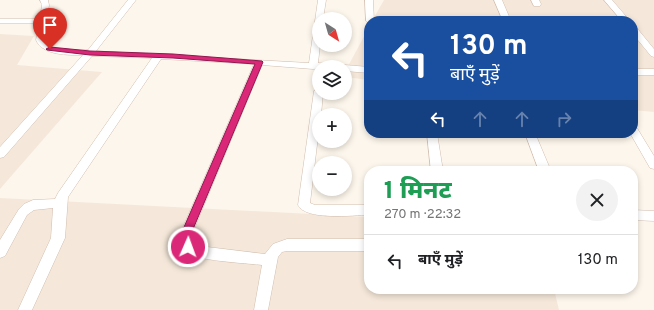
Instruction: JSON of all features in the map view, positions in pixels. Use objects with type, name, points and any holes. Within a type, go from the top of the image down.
[{"type":"street","points":[[44,0],[47,10],[40,40],[43,45],[58,51],[312,66]]},
{"type":"street","points":[[0,154],[90,53],[132,0]]},
{"type":"street","points":[[320,12],[322,0]]},
{"type":"street","points":[[369,0],[370,16]]},
{"type":"street","points":[[498,0],[505,16]]},
{"type":"street","points":[[608,0],[622,16]]},
{"type":"street","points":[[0,21],[44,21]]},
{"type":"street","points":[[638,35],[654,54]]},
{"type":"street","points":[[25,310],[58,238],[60,228],[58,207],[62,196],[158,56]]},
{"type":"street","points":[[259,62],[186,234],[185,240],[188,247],[197,252],[270,260]]},
{"type":"street","points":[[352,69],[364,70]]},
{"type":"street","points":[[638,72],[654,72]]},
{"type":"street","points":[[318,100],[304,205],[313,210],[364,210]]},
{"type":"street","points":[[433,138],[436,166]]},
{"type":"street","points":[[532,138],[543,166]]},
{"type":"street","points":[[638,138],[654,166]]},
{"type":"street","points":[[0,252],[23,212],[28,207],[60,203]]},
{"type":"street","points":[[638,215],[654,216]]},
{"type":"street","points":[[261,310],[270,260],[274,250],[279,246],[364,245]]},
{"type":"shaded area","points":[[384,0],[654,0],[654,112],[638,110],[638,16],[375,16]]},
{"type":"shaded area","points":[[0,34],[34,36],[17,65],[102,72],[0,189]]},
{"type":"shaded area","points":[[364,36],[364,79],[352,78],[351,60]]},
{"type":"shaded area","points":[[0,198],[364,217],[364,294],[555,294],[559,310],[0,310]]},
{"type":"route","points":[[50,49],[90,53],[173,56],[259,62],[186,234],[185,240],[188,247]]}]
